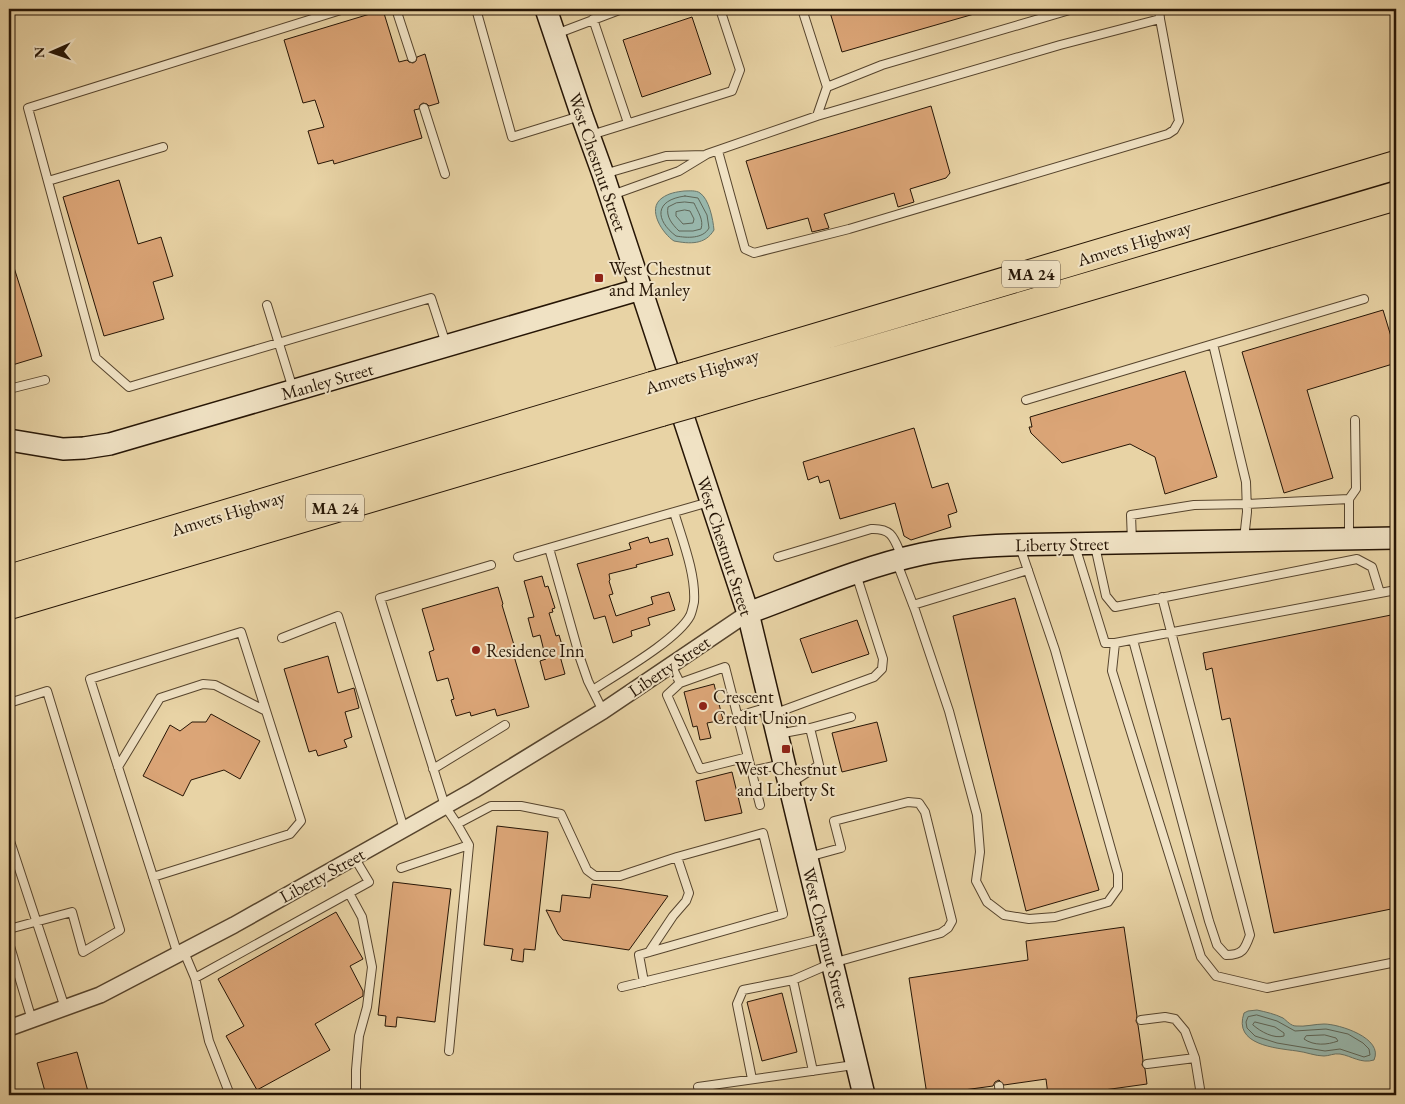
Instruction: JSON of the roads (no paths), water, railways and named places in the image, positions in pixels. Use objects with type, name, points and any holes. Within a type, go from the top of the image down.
[{"type":"highway","name":"Amvets Highway","points":[[9,579],[1396,165]]},
{"type":"highway","name":"Amvets Highway","points":[[9,605],[1396,196]]},
{"type":"main road","name":"West Chestnut Street","points":[[546,9],[603,174],[748,613],[864,1095]]},
{"type":"main road","name":"Manley Street","points":[[9,440],[64,449],[110,444],[641,288]]},
{"type":"main road","name":"Liberty Street","points":[[748,613],[900,560],[962,547],[1396,538]]},
{"type":"street","name":"Liberty Street","points":[[9,1028],[100,995],[181,953],[445,806],[603,711],[748,613]]},
{"type":"lane","points":[[344,9],[28,108],[96,358],[129,387],[431,298],[447,346]]},
{"type":"lane","points":[[396,9],[412,58]]},
{"type":"lane","points":[[476,9],[512,137],[582,116]]},
{"type":"lane","points":[[554,34],[622,9]]},
{"type":"lane","points":[[589,136],[732,91],[740,70],[720,9]]},
{"type":"lane","points":[[802,9],[827,87],[817,116]]},
{"type":"lane","points":[[827,87],[882,65],[1073,9]]},
{"type":"lane","points":[[718,151],[745,249],[754,252],[849,229],[1168,134],[1174,130],[1179,120],[1159,9]]},
{"type":"lane","points":[[593,19],[628,123]]},
{"type":"lane","points":[[603,174],[666,156],[707,154],[718,151],[817,116],[1160,19]]},
{"type":"lane","points":[[424,108],[445,174]]},
{"type":"lane","points":[[48,181],[163,147]]},
{"type":"lane","points":[[610,195],[679,170],[707,154]]},
{"type":"lane","points":[[1026,400],[1364,299]]},
{"type":"lane","points":[[267,305],[293,391]]},
{"type":"lane","points":[[1213,344],[1246,482],[1247,504],[1244,541]]},
{"type":"lane","points":[[9,389],[45,380]]},
{"type":"lane","points":[[1350,539],[1349,499],[1356,489],[1355,420]]},
{"type":"lane","points":[[1132,543],[1131,515],[1194,505],[1349,499]]},
{"type":"lane","points":[[518,557],[711,502]]},
{"type":"lane","points":[[593,690],[664,643],[690,616],[694,601],[693,581],[674,512]]},
{"type":"lane","points":[[778,557],[871,529],[883,529],[892,536],[949,711],[977,815],[980,852],[976,880],[987,902],[1004,915],[1029,919],[1055,917],[1108,902],[1118,888],[1118,874],[1055,650],[1020,545]]},
{"type":"lane","points":[[1084,544],[1106,596],[1115,607],[1357,559],[1372,567],[1380,593]]},
{"type":"lane","points":[[1084,544],[1105,643],[1133,640],[1396,590]]},
{"type":"lane","points":[[549,548],[580,658],[603,711]]},
{"type":"lane","points":[[449,1051],[469,845],[458,824],[445,806],[380,598],[491,565]]},
{"type":"lane","points":[[913,605],[1028,570]]},
{"type":"lane","points":[[772,719],[874,677],[882,669],[884,659],[856,574]]},
{"type":"lane","points":[[1133,640],[1209,921],[1217,945],[1226,955],[1235,955],[1245,949],[1250,935],[1162,598]]},
{"type":"lane","points":[[282,638],[338,616],[404,829]]},
{"type":"lane","points":[[153,877],[290,834],[301,821],[241,632],[90,679],[153,877],[181,953],[195,978],[209,1041],[230,1095]]},
{"type":"lane","points":[[1115,643],[1112,671],[1201,957],[1216,976],[1267,988],[1396,962]]},
{"type":"lane","points":[[671,665],[680,683]]},
{"type":"lane","points":[[748,757],[700,769],[667,695],[680,683],[725,667],[738,716],[760,805]]},
{"type":"lane","points":[[118,767],[160,698],[203,684],[215,685],[266,711]]},
{"type":"lane","points":[[9,703],[47,691],[120,930],[83,952],[72,912],[9,929]]},
{"type":"lane","points":[[738,716],[772,719],[810,728],[851,716]]},
{"type":"lane","points":[[434,769],[505,725]]},
{"type":"lane","points":[[751,771],[786,774],[819,765],[810,728]]},
{"type":"lane","points":[[752,1079],[737,1004],[743,990],[793,980],[832,963],[942,933],[950,926],[951,916],[924,810],[919,804],[911,802],[834,821],[841,848],[806,857]]},
{"type":"lane","points":[[458,824],[491,806],[521,806],[561,814],[586,870],[596,876],[620,876],[677,857],[762,834],[783,914],[639,955],[644,982]]},
{"type":"lane","points":[[9,839],[65,1008]]},
{"type":"lane","points":[[401,868],[469,845]]},
{"type":"lane","points":[[195,978],[369,882],[354,857]]},
{"type":"lane","points":[[649,952],[673,916],[686,901],[689,892],[677,857]]},
{"type":"lane","points":[[348,893],[362,917],[372,967],[367,1007],[359,1036],[356,1095]]},
{"type":"lane","points":[[622,987],[826,937]]},
{"type":"lane","points":[[9,943],[32,1020]]},
{"type":"lane","points":[[793,980],[812,1071]]},
{"type":"lane","points":[[1141,1020],[1165,1017],[1175,1018],[1186,1031],[1194,1058],[1201,1095]]},
{"type":"lane","points":[[1147,1064],[1194,1058]]},
{"type":"lane","points":[[698,1087],[857,1065]]},
{"type":"lane","points":[[998,1086],[1000,1095]]},
{"type":"water","points":[[684,191],[700,193],[706,200],[710,210],[714,230],[702,241],[686,243],[674,241],[665,233],[658,221],[656,215],[657,203],[667,195]]},
{"type":"water","points":[[1257,1010],[1283,1018],[1294,1026],[1324,1024],[1349,1030],[1367,1039],[1373,1045],[1375,1052],[1374,1060],[1361,1060],[1338,1054],[1317,1055],[1258,1043],[1250,1038],[1242,1024],[1244,1013]]},
{"type":"place","name":"West Chestnut and Manley","points":[[599,278]]},
{"type":"place","name":"Residence Inn","points":[[476,650]]},
{"type":"place","name":"Crescent Credit Union","points":[[703,706]]},
{"type":"place","name":"West Chestnut and Liberty St","points":[[786,749]]}]
